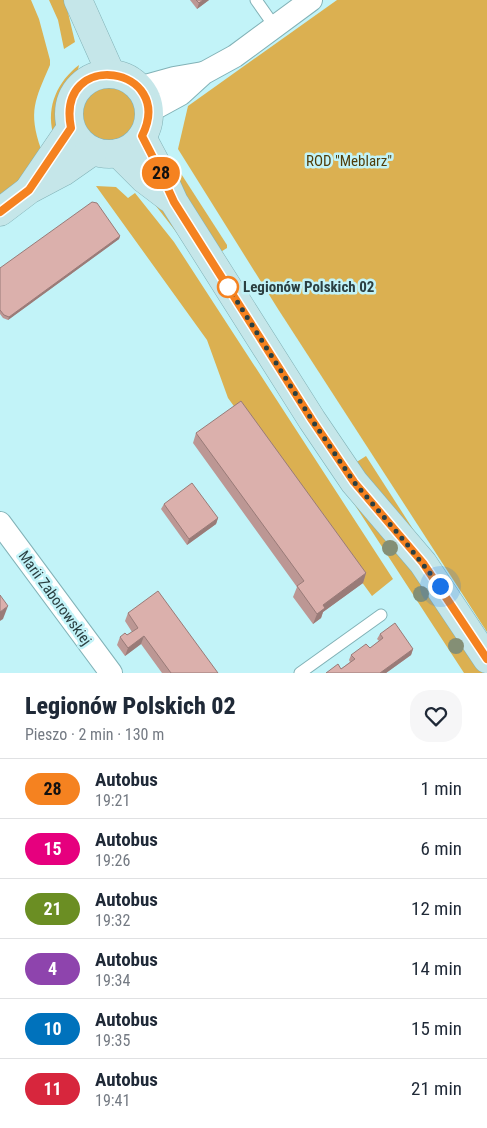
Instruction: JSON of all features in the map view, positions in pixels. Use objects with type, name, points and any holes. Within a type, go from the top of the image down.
[{"type":"street","points":[[0,212],[29,190],[63,172],[106,152],[128,150],[143,112],[181,94],[204,73],[235,56],[310,0]]},
{"type":"street","points":[[80,5],[99,78]]},
{"type":"street","points":[[174,202],[106,152],[76,138],[68,115],[70,102],[77,90],[99,78],[121,76],[131,81],[143,112],[159,169],[174,202],[312,420],[354,482],[423,563],[487,659]]},
{"type":"street","points":[[29,190],[71,128]]},
{"type":"street","name":"Marii Zaborowskiej","points":[[0,523],[111,673]]},
{"type":"lane","points":[[256,0],[275,27]]},
{"type":"lane","points":[[300,673],[381,615]]},
{"type":"green space","points":[[0,0],[31,0],[39,19],[50,65],[37,97],[34,115],[41,149],[38,151],[43,156],[0,199]]},
{"type":"green space","points":[[49,0],[65,0],[75,42],[64,49],[58,20]]},
{"type":"green space","name":"ROD \"Meblarz\"","points":[[337,0],[487,0],[487,632],[278,309],[178,149],[188,106]]},
{"type":"green space","points":[[79,65],[76,80],[63,101],[63,119],[53,133],[51,113],[56,95],[65,79]]},
{"type":"green space","points":[[109,86],[125,91],[133,99],[138,115],[133,131],[125,139],[109,144],[93,139],[85,131],[80,115],[85,99],[93,91]]},
{"type":"green space","points":[[173,165],[178,169],[227,245],[227,248],[219,253],[167,169]]},
{"type":"green space","points":[[96,186],[116,187],[128,198],[135,193],[174,242],[393,579],[372,596],[228,398],[207,340]]},
{"type":"green space","points":[[144,187],[166,213],[436,602],[483,673],[464,673],[184,242],[142,188]]},
{"type":"green space","points":[[366,456],[438,568],[352,465]]},
{"type":"building","points":[[92,202],[97,203],[120,236],[9,317],[4,315],[0,310],[0,268]]},
{"type":"building","points":[[241,401],[366,573],[323,605],[325,608],[317,614],[297,586],[304,581],[196,433]]},
{"type":"building","points":[[192,483],[218,518],[189,539],[164,504]]},
{"type":"building","points":[[158,591],[218,673],[171,673],[144,636],[128,648],[120,637],[138,628],[128,613]]},
{"type":"building","points":[[0,595],[8,606],[0,612]]},
{"type":"building","points":[[395,623],[413,649],[380,673],[326,673],[338,664],[341,669],[355,659],[351,655],[366,644],[370,648],[383,638],[380,634]]},
{"type":"bus line","name":"28","points":[[0,212],[29,190],[71,128],[68,115],[70,102],[77,90],[86,81],[98,76],[111,74],[131,81],[146,99],[148,121],[142,136],[174,202],[312,420],[354,482],[423,563],[487,659]]},
{"type":"place","name":"Legionów Polskich 02","points":[[228,287]]},
{"type":"route","points":[[228,287],[312,420],[354,482],[423,563],[440,586]]}]
